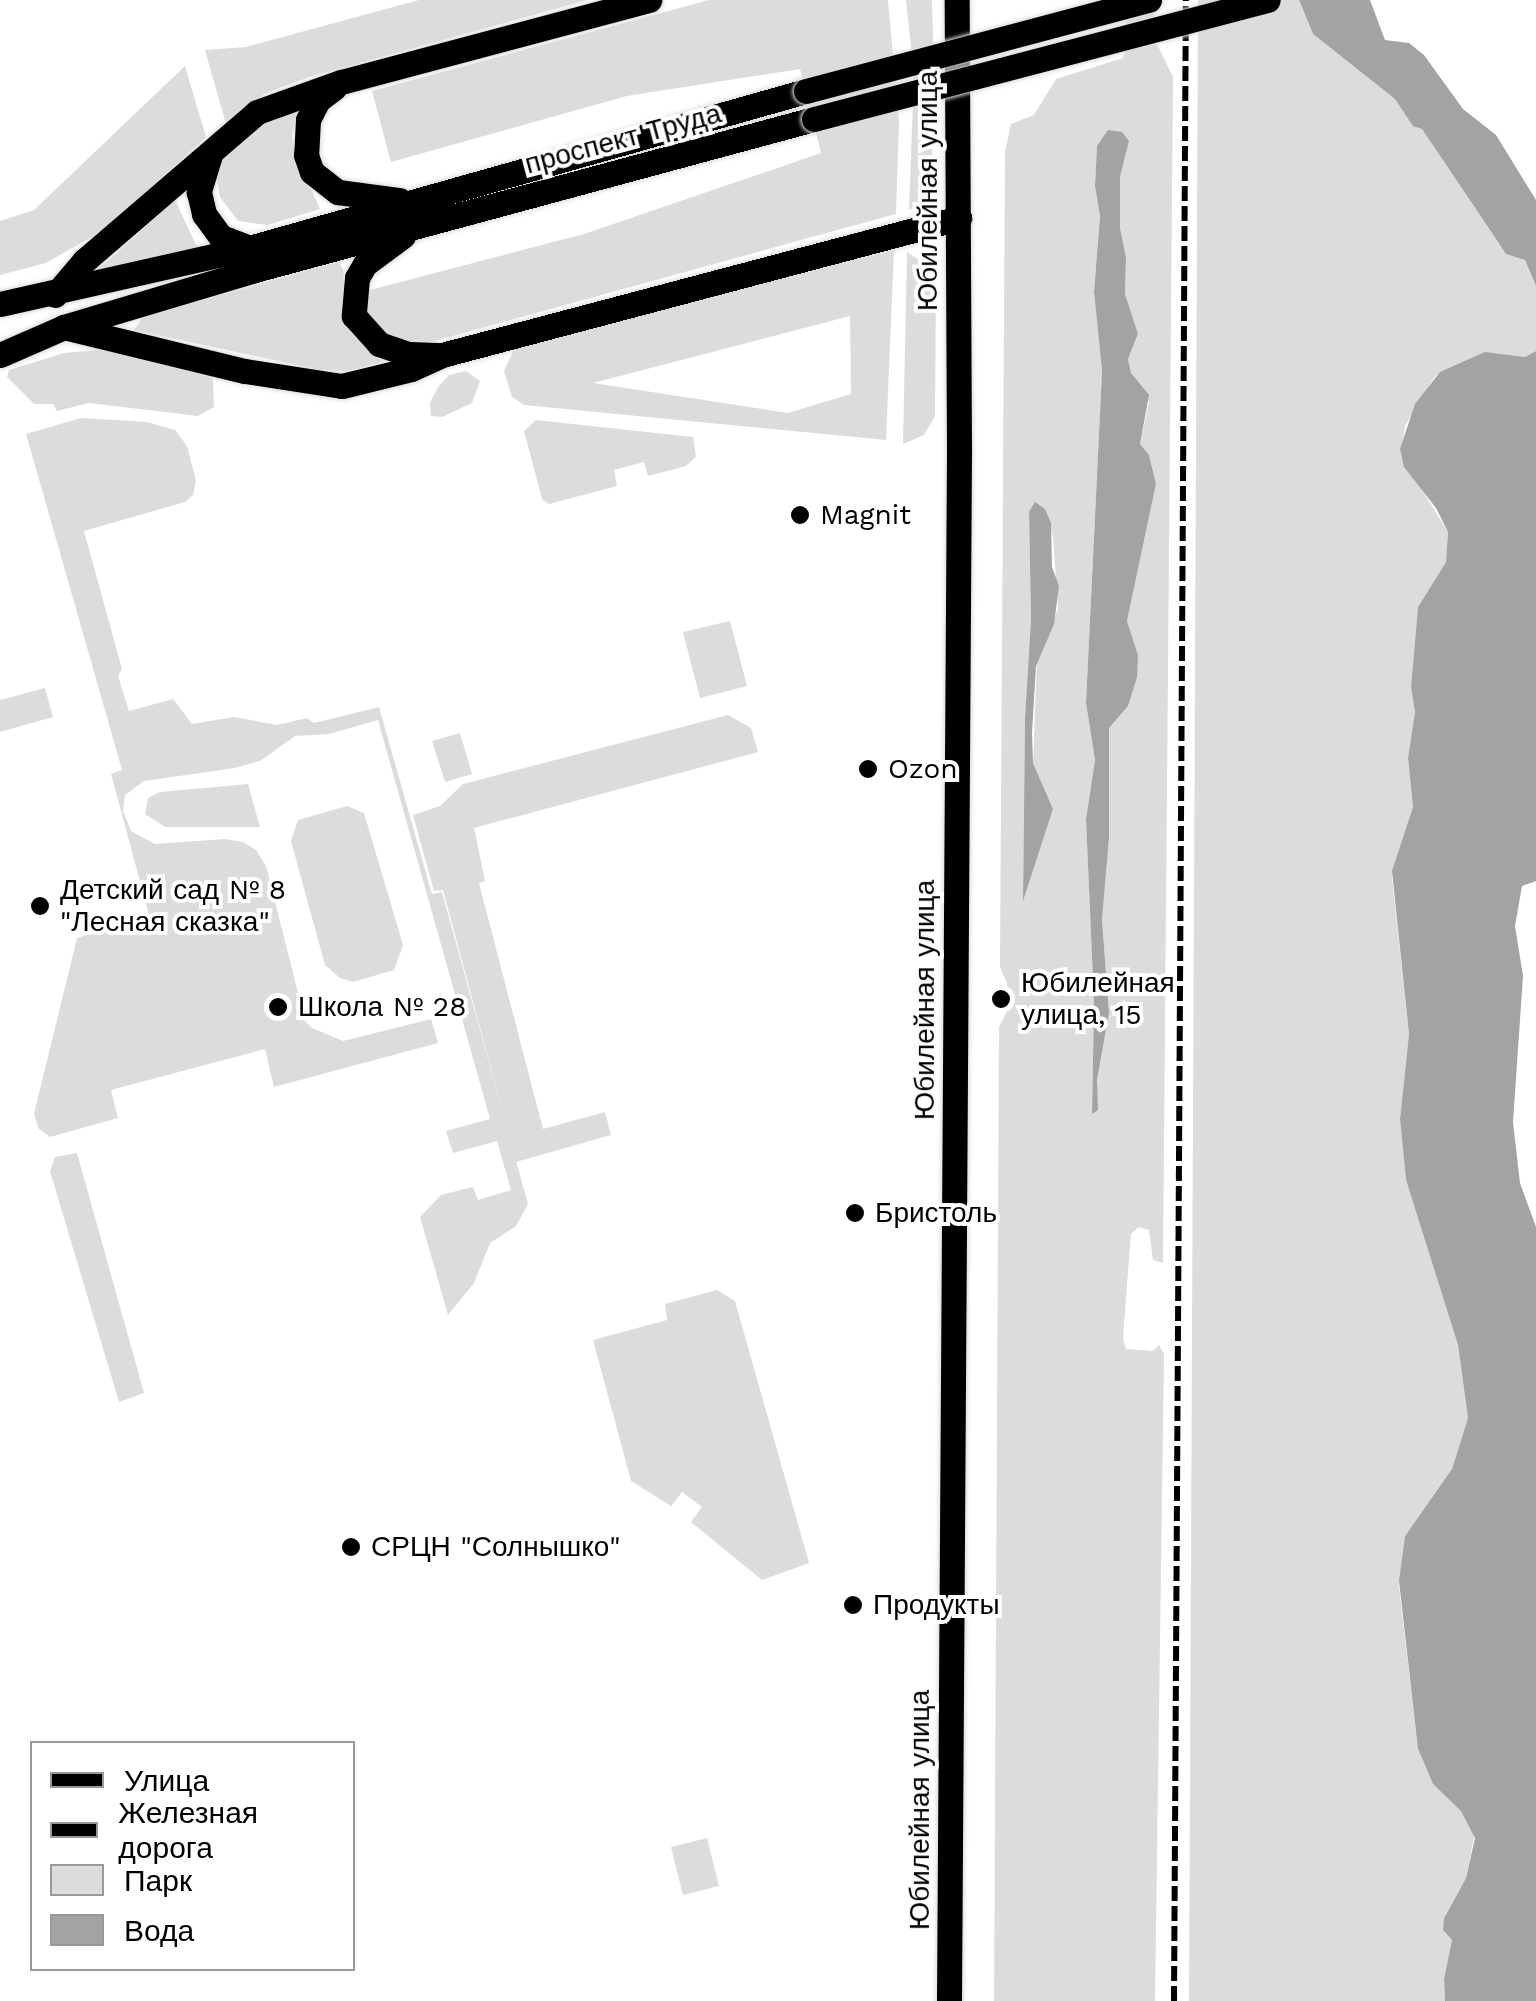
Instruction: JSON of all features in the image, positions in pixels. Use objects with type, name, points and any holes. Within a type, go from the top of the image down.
[{"type":"main road","points":[[649,0],[342,82],[258,112],[84,261],[56,295],[64,326],[102,339],[318,384],[360,383],[442,355],[959,218]]},
{"type":"main road","name":"Юбилейная улица","points":[[948,2001],[957,0]]},
{"type":"main road","name":"проспект Труда","points":[[0,304],[56,295],[249,248],[806,91],[1149,0]]},
{"type":"main road","name":"проспект Труда","points":[[0,355],[64,326],[416,226],[1268,0]]},
{"type":"main road","points":[[342,82],[318,100],[308,120],[306,155],[312,172],[322,184],[338,192],[408,201]]},
{"type":"main road","points":[[211,152],[199,192],[204,214],[221,237],[249,248]]},
{"type":"main road","points":[[416,226],[365,264],[355,288],[354,316],[379,344],[408,354],[442,355]]},
{"type":"green space","points":[[419,0],[588,0],[309,77],[264,94],[226,124],[205,50],[246,47]]},
{"type":"green space","points":[[709,0],[888,0],[899,122],[896,214],[427,343],[390,341],[366,323],[366,291],[584,234],[821,153],[800,69],[627,96],[391,162],[372,91]]},
{"type":"green space","points":[[906,0],[932,0],[934,70],[931,188],[923,204],[909,210],[914,74]]},
{"type":"green space","points":[[1153,0],[1155,40],[1173,77],[1163,1263],[1153,1260],[1149,1230],[1139,1227],[1131,1234],[1123,1339],[1126,1349],[1153,1351],[1159,1345],[1164,1354],[1155,2001],[994,2001],[999,1027],[1006,1013],[1007,983],[1000,967],[1005,152],[1011,124],[1034,115],[1056,79],[1123,58],[1129,42],[1125,15]],"holes":[[[1129,141],[1120,177],[1120,228],[1126,257],[1125,294],[1138,335],[1128,359],[1131,373],[1149,402],[1140,444],[1149,455],[1156,484],[1127,621],[1138,655],[1128,706],[1109,728],[1109,838],[1102,920],[1109,1013],[1092,1113],[1094,1003],[1086,818],[1095,760],[1086,703],[1102,371],[1094,292],[1100,216],[1095,186],[1097,146]],[[1045,509],[1053,537],[1058,609],[1037,659],[1033,763],[1053,809],[1023,899],[1025,718],[1031,619],[1029,512]]]},
{"type":"green space","points":[[1198,0],[1299,0],[1313,34],[1395,99],[1422,129],[1501,247],[1525,260],[1536,286],[1536,351],[1525,357],[1484,353],[1435,376],[1405,426],[1401,456],[1448,532],[1446,562],[1418,607],[1411,687],[1415,712],[1408,758],[1413,807],[1392,877],[1409,1034],[1400,1119],[1406,1180],[1458,1345],[1468,1418],[1452,1469],[1405,1536],[1399,1587],[1418,1749],[1433,1784],[1461,1810],[1475,1832],[1466,1878],[1446,1913],[1443,1930],[1452,1940],[1444,1979],[1445,2001],[1189,2001]]},
{"type":"green space","points":[[185,66],[206,137],[109,227],[46,263],[0,275],[0,221],[34,210]]},
{"type":"green space","points":[[301,107],[292,134],[293,148],[320,209],[268,225],[238,221],[220,197],[217,180],[224,155],[254,127]]},
{"type":"green space","points":[[175,200],[198,249],[100,273],[100,268]]},
{"type":"green space","points":[[894,250],[886,440],[524,405],[512,397],[504,371],[515,347]],"holes":[[[850,316],[851,394],[788,413],[593,383]]]},
{"type":"green space","points":[[907,252],[929,266],[936,277],[935,416],[924,435],[903,444]]},
{"type":"green space","points":[[338,262],[343,269],[345,301],[367,347],[382,360],[379,363],[348,371],[320,370],[134,330],[143,317]]},
{"type":"green space","points":[[98,350],[198,365],[213,379],[214,407],[198,416],[89,403],[57,411],[53,404],[34,404],[7,377],[9,370],[64,353]]},
{"type":"green space","points":[[466,371],[480,381],[472,403],[442,417],[431,416],[430,403],[438,387],[449,375]]},
{"type":"green space","points":[[81,418],[147,422],[175,430],[187,446],[196,481],[193,495],[185,502],[84,531],[122,669],[118,676],[129,711],[173,699],[192,724],[234,717],[277,725],[307,718],[314,723],[379,707],[432,894],[442,892],[528,1204],[516,1226],[490,1243],[474,1283],[448,1315],[420,1217],[441,1195],[473,1187],[478,1200],[511,1190],[497,1141],[453,1153],[446,1131],[490,1119],[378,720],[329,734],[295,736],[260,761],[235,768],[144,781],[125,795],[123,811],[131,831],[155,844],[225,839],[243,842],[256,850],[266,866],[305,1021],[312,1028],[343,1041],[431,1019],[438,1043],[274,1087],[265,1049],[111,1090],[118,1118],[50,1137],[39,1129],[34,1114],[77,938],[149,915],[111,774],[122,770],[26,434]]},
{"type":"green space","points":[[536,420],[693,437],[696,457],[686,466],[648,476],[644,462],[614,470],[617,486],[549,504],[542,499],[524,431]]},
{"type":"green space","points":[[730,621],[747,686],[700,698],[683,632]]},
{"type":"green space","points":[[45,688],[53,717],[0,732],[0,700]]},
{"type":"green space","points":[[728,715],[751,728],[758,752],[474,828],[485,881],[479,883],[543,1129],[605,1112],[611,1135],[516,1162],[443,890],[434,891],[413,815],[440,806],[463,784]]},
{"type":"green space","points":[[460,733],[472,774],[445,782],[432,741]]},
{"type":"green space","points":[[248,784],[260,827],[165,827],[145,814],[148,798],[160,792]]},
{"type":"green space","points":[[347,806],[364,813],[403,945],[394,970],[353,982],[340,978],[325,965],[291,841],[298,820]]},
{"type":"green space","points":[[77,1153],[144,1393],[119,1402],[50,1171],[55,1157]]},
{"type":"green space","points":[[717,1290],[735,1301],[809,1563],[762,1580],[691,1522],[702,1507],[682,1492],[671,1506],[631,1481],[593,1340],[667,1320],[665,1304]]},
{"type":"green space","points":[[707,1838],[719,1886],[683,1895],[671,1847]]},
{"type":"water","points":[[1299,0],[1370,0],[1385,40],[1409,43],[1424,55],[1463,109],[1496,135],[1536,200],[1536,286],[1525,260],[1506,254],[1422,129],[1413,126],[1395,99],[1313,34]]},
{"type":"water","points":[[1108,130],[1122,132],[1129,141],[1120,177],[1120,228],[1126,257],[1125,294],[1138,334],[1128,359],[1131,373],[1149,395],[1140,444],[1149,455],[1156,484],[1127,621],[1138,655],[1137,677],[1128,706],[1109,728],[1109,838],[1102,920],[1109,1013],[1097,1081],[1098,1110],[1092,1114],[1094,1003],[1086,819],[1095,760],[1086,703],[1102,371],[1094,292],[1100,216],[1095,186],[1097,146]]},
{"type":"water","points":[[1536,351],[1536,881],[1522,886],[1515,926],[1523,976],[1513,1122],[1520,1183],[1536,1227],[1536,2001],[1445,2001],[1444,1979],[1452,1940],[1443,1930],[1444,1918],[1466,1878],[1475,1838],[1461,1811],[1433,1784],[1418,1749],[1399,1581],[1405,1536],[1452,1469],[1468,1418],[1458,1345],[1406,1180],[1400,1119],[1409,1034],[1392,871],[1413,807],[1408,758],[1415,712],[1411,687],[1418,607],[1446,562],[1448,532],[1436,508],[1404,467],[1400,449],[1415,404],[1440,372],[1485,352],[1525,357]]},
{"type":"water","points":[[1035,502],[1045,509],[1051,523],[1052,567],[1059,586],[1054,624],[1036,666],[1032,733],[1033,763],[1053,809],[1023,901],[1025,718],[1031,619],[1029,512]]},
{"type":"railway","points":[[1174,2001],[1186,0]]},
{"type":"place","name":"Magnit","points":[[800,515]]},
{"type":"place","name":"Ozon","points":[[868,769]]},
{"type":"place","name":"Детский сад № 8 \"Лесная сказка\"","points":[[40,906]]},
{"type":"place","name":"Юбилейная улица, 15","points":[[1001,999]]},
{"type":"place","name":"Школа № 28","points":[[278,1007]]},
{"type":"place","name":"Бристоль","points":[[855,1213]]},
{"type":"place","name":"СРЦН \"Солнышко\"","points":[[351,1547]]},
{"type":"place","name":"Продукты","points":[[853,1605]]}]
